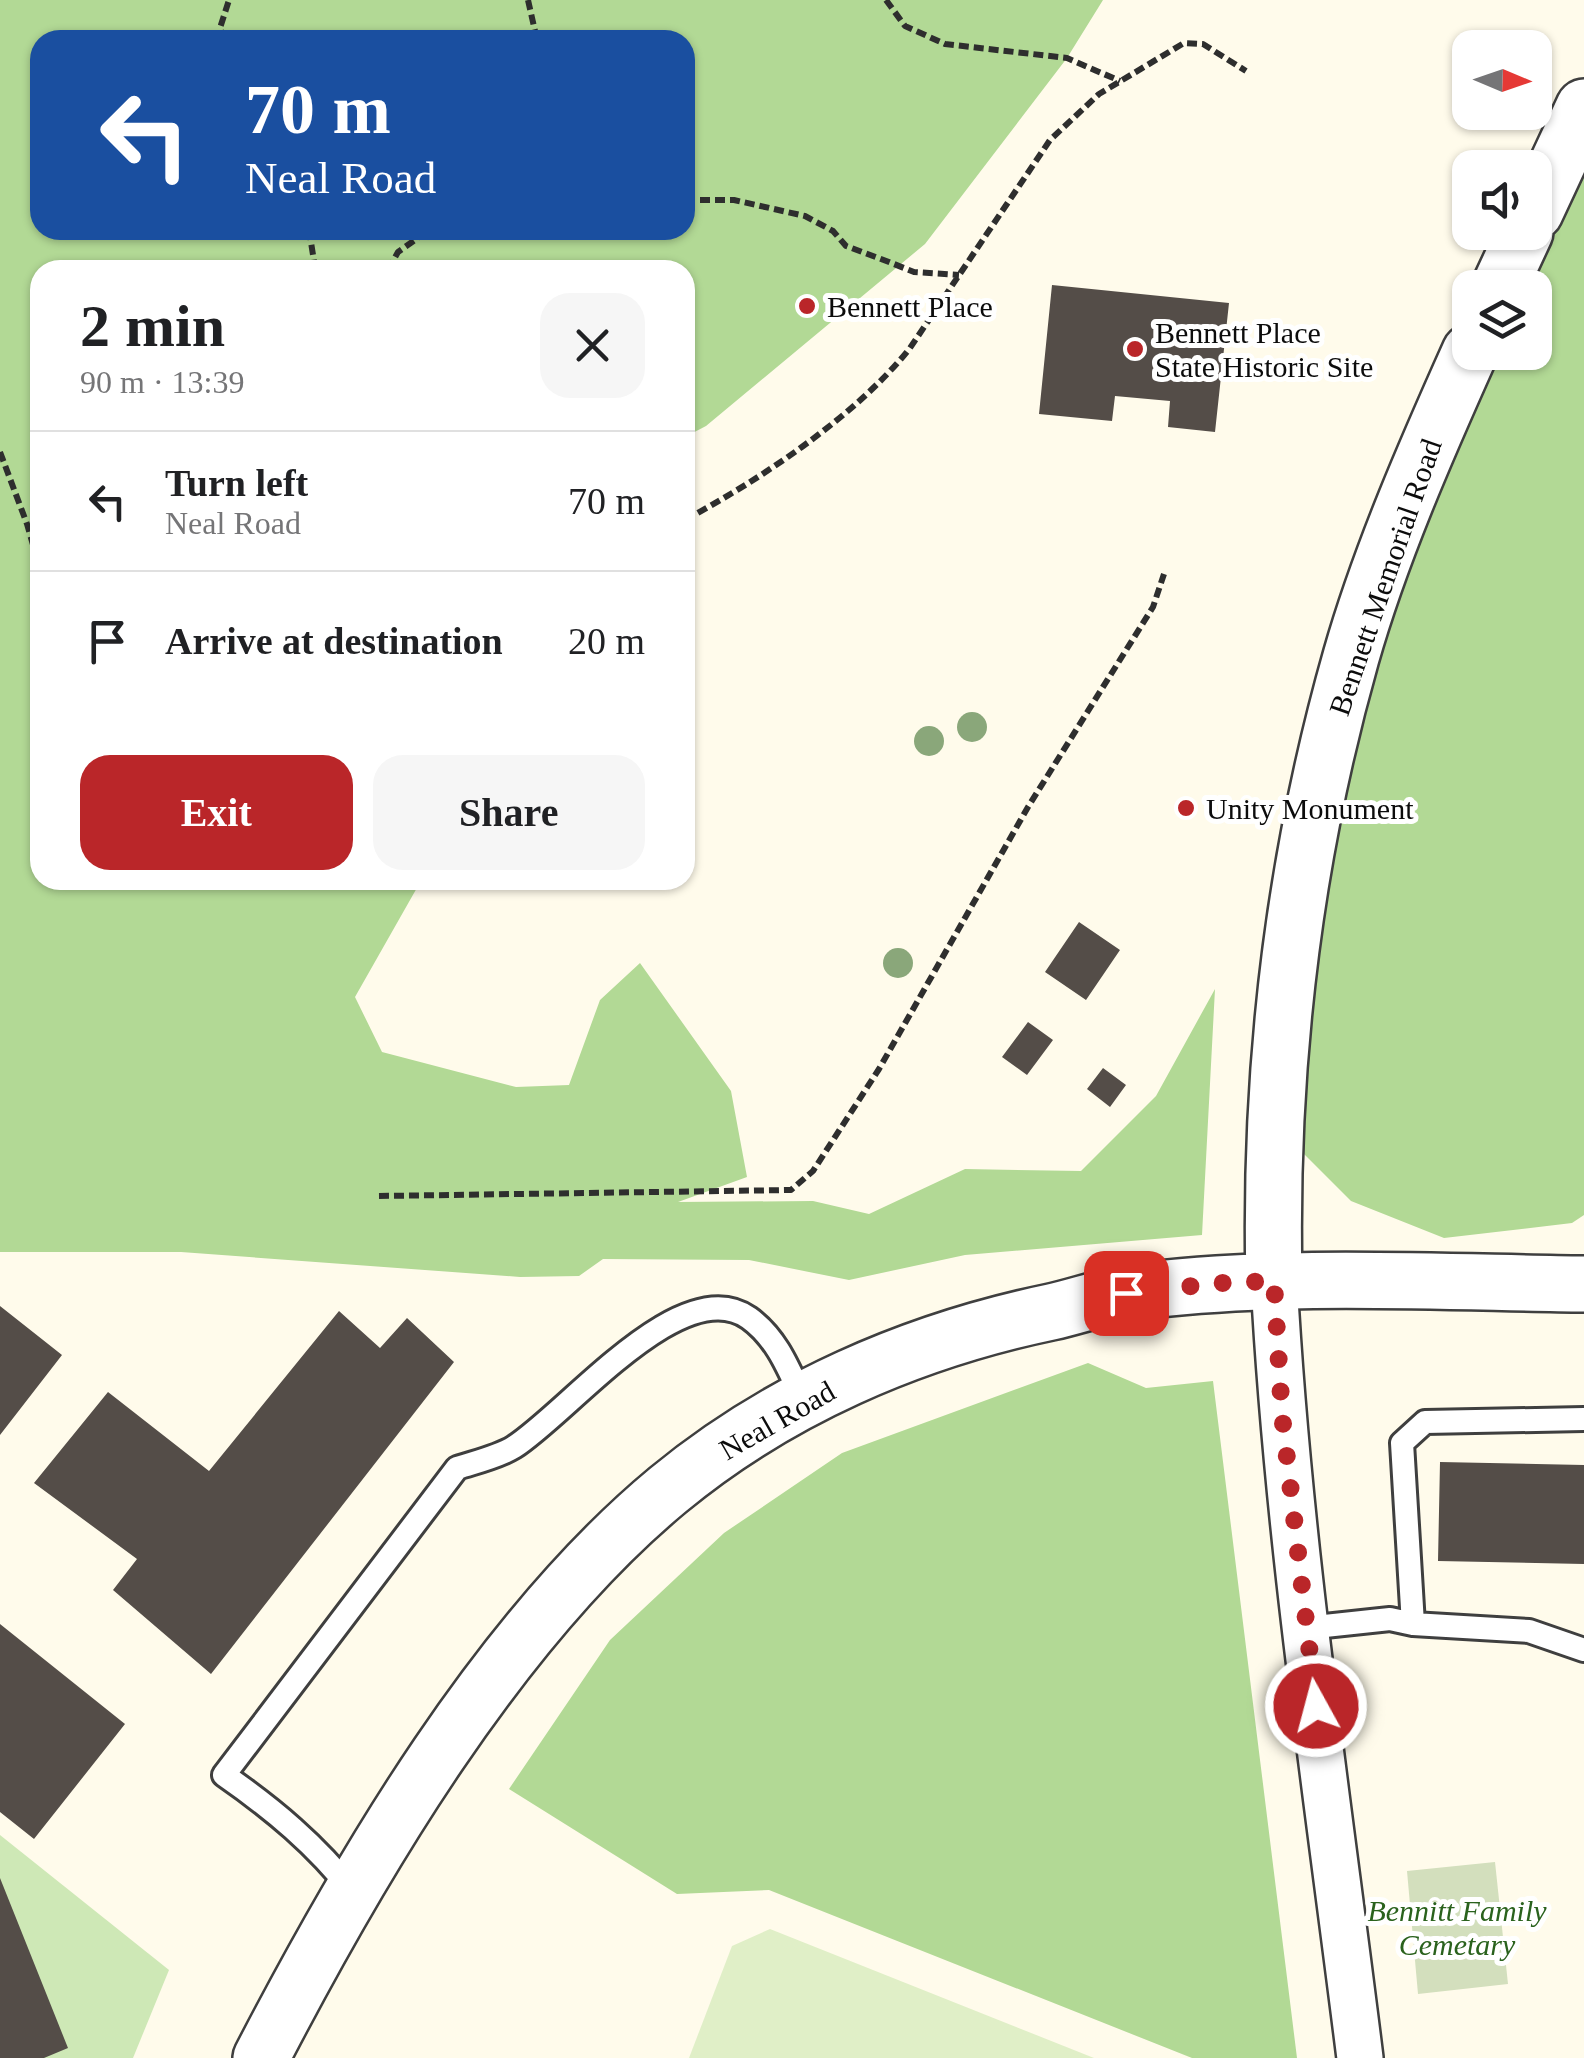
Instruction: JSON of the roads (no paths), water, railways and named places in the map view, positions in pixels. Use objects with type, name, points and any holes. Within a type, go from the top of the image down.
[{"type":"street","points":[[1552,176],[1584,107]]},
{"type":"street","name":"Bennett Memorial Road","points":[[1360,2058],[1282,1415],[1274,1281],[1275,1107],[1292,924],[1326,748],[1352,652],[1395,534],[1463,370]]},
{"type":"street","name":"Neal Road","points":[[260,2058],[304,1975],[435,1762],[512,1654],[572,1583],[671,1488],[759,1424],[881,1362],[988,1325],[1126,1293],[1274,1281],[1584,1284]]},
{"type":"lane","points":[[354,1892],[322,1852],[266,1804],[224,1775],[457,1468],[512,1448],[663,1324],[701,1308],[724,1308],[747,1316],[784,1358],[804,1400]]},
{"type":"lane","points":[[1413,1624],[1402,1443],[1425,1422],[1584,1419]]},
{"type":"lane","points":[[1306,1628],[1390,1619],[1413,1624],[1529,1631],[1584,1650]]},
{"type":"place","name":"Bennett Place","points":[[807,306]]},
{"type":"place","name":"Bennett Place State Historic Site","points":[[1135,349]]},
{"type":"place","name":"Unity Monument","points":[[1186,808]]},
{"type":"park label","name":"Bennitt Family Cemetary","points":[[1457,1927]]}]
